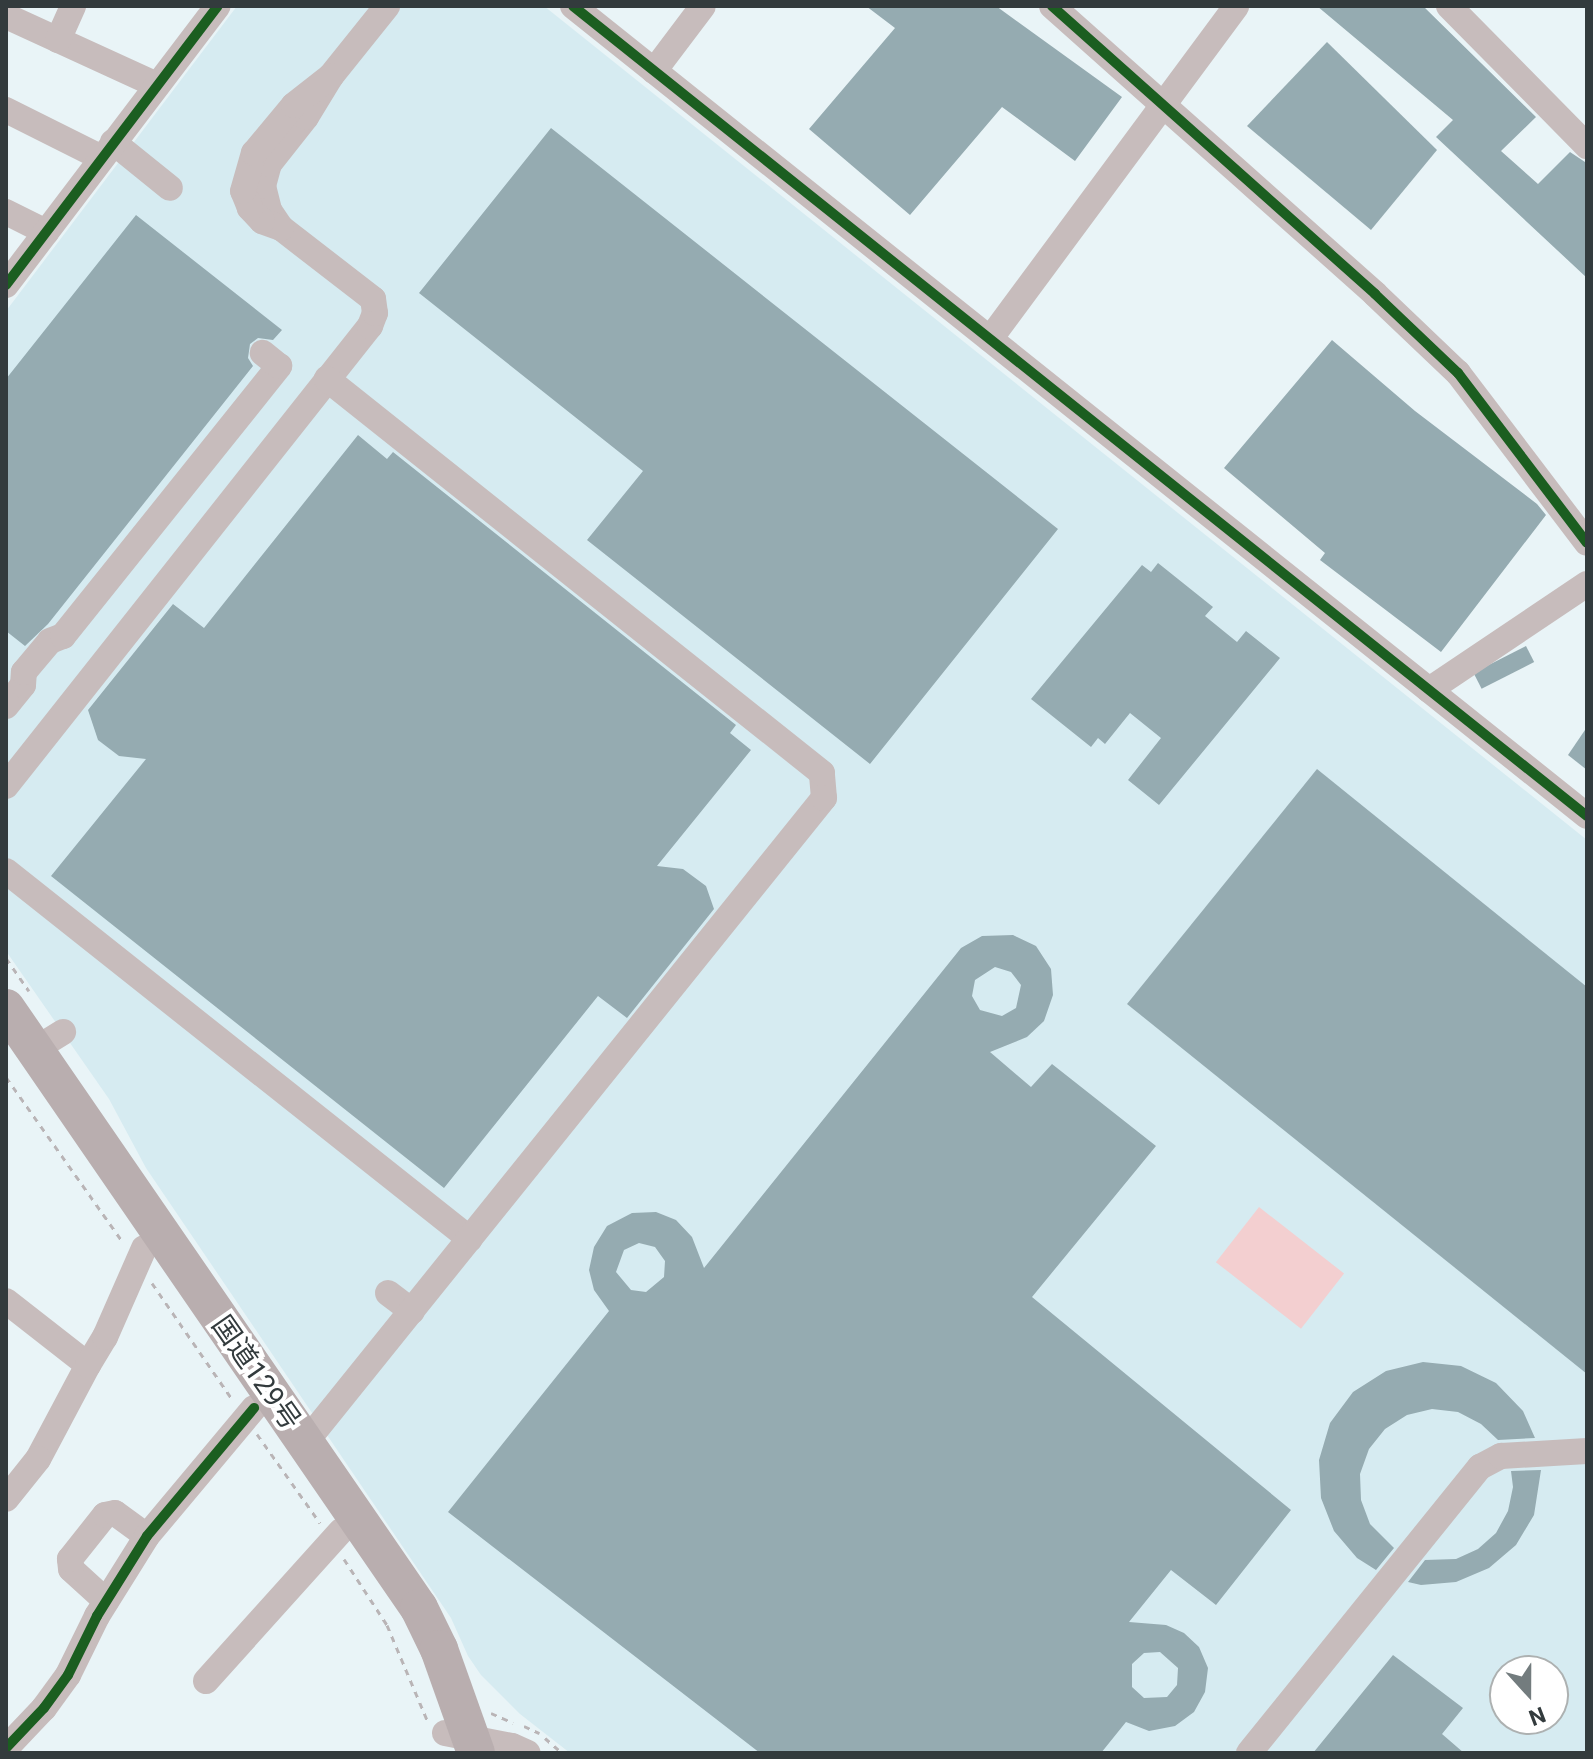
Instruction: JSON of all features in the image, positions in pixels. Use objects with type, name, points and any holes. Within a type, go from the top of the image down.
[{"type":"highway","points":[[6,980],[55,1037],[72,1108]]},
{"type":"highway","name":"国道129号","points":[[6,1008],[419,1608],[439,1649],[454,1741]]},
{"type":"highway","name":"国道129号","points":[[8,1063],[413,1644],[454,1741]]},
{"type":"street","points":[[58,40],[73,6]]},
{"type":"street","points":[[6,285],[218,6]]},
{"type":"street","points":[[6,786],[370,326],[375,313],[373,299],[281,228],[269,210],[263,186],[269,164],[306,117],[331,76],[387,6]]},
{"type":"street","points":[[573,6],[1587,816]]},
{"type":"street","points":[[654,71],[703,6]]},
{"type":"street","points":[[1052,6],[1375,294],[1458,373],[1587,543]]},
{"type":"street","points":[[990,339],[1236,6]]},
{"type":"street","points":[[1449,6],[1476,18],[1587,146]]},
{"type":"street","points":[[6,16],[157,85]]},
{"type":"street","points":[[6,110],[108,150],[170,188]]},
{"type":"street","points":[[6,212],[46,232]]},
{"type":"street","points":[[12,693],[24,672],[50,641],[63,636],[162,497],[279,366],[263,353]]},
{"type":"street","points":[[305,1443],[824,798],[822,773],[327,379]]},
{"type":"street","points":[[1429,690],[1587,584]]},
{"type":"street","points":[[6,871],[470,1239]]},
{"type":"street","points":[[6,1499],[38,1459],[105,1337],[140,1255]]},
{"type":"street","points":[[388,1293],[412,1311]]},
{"type":"street","points":[[10,1312],[88,1365]]},
{"type":"street","points":[[6,1748],[44,1708],[68,1675],[106,1601],[147,1536],[250,1413]]},
{"type":"street","points":[[1249,1753],[1480,1467],[1501,1456],[1587,1451]]},
{"type":"street","points":[[106,1601],[71,1569],[70,1559],[105,1515],[115,1513],[147,1536]]},
{"type":"street","points":[[206,1681],[337,1536]]},
{"type":"street","points":[[454,1741],[528,1753]]},
{"type":"path","points":[[8,1063],[337,1536],[407,1665],[454,1741]]},
{"type":"shaded area","points":[[237,6],[544,6],[1587,840],[1587,1753],[570,1753],[520,1714],[481,1675],[468,1656],[451,1618],[146,1168],[109,1099],[6,951],[6,311]]},
{"type":"shaded area","points":[[1259,1207],[1344,1273],[1301,1329],[1216,1262]]},
{"type":"building","points":[[866,6],[996,6],[1122,97],[1075,161],[1002,107],[910,215],[809,129],[895,28]]},
{"type":"building","points":[[1317,6],[1423,6],[1536,117],[1501,151],[1538,184],[1570,152],[1585,162],[1587,278],[1436,137],[1453,120]]},
{"type":"building","points":[[1327,42],[1437,150],[1371,230],[1247,126]]},
{"type":"building","points":[[551,128],[1058,529],[870,764],[587,540],[643,471],[419,293]]},
{"type":"building","points":[[136,215],[282,330],[273,340],[258,338],[250,344],[248,358],[253,366],[48,624],[25,646],[6,631],[6,379]]},
{"type":"building","points":[[1332,340],[1415,411],[1537,504],[1546,515],[1441,652],[1320,560],[1325,553],[1224,468]]},
{"type":"building","points":[[358,435],[387,459],[393,452],[736,725],[730,733],[751,750],[657,866],[683,869],[706,886],[714,909],[627,1018],[598,996],[444,1188],[51,876],[146,759],[119,756],[98,740],[88,710],[173,604],[204,628]]},
{"type":"building","points":[[1158,563],[1213,607],[1205,616],[1237,642],[1246,631],[1280,658],[1159,805],[1128,780],[1161,738],[1130,713],[1105,744],[1098,738],[1091,747],[1031,699],[1142,565],[1151,572]]},
{"type":"building","points":[[1526,646],[1534,662],[1482,689],[1473,673]]},
{"type":"building","points":[[1587,727],[1587,770],[1568,755]]},
{"type":"building","points":[[1317,769],[1587,987],[1587,1374],[1127,1004]]},
{"type":"building","points":[[1013,935],[1036,946],[1051,969],[1053,995],[1044,1021],[1027,1037],[990,1052],[1031,1087],[1052,1064],[1156,1146],[1032,1297],[1291,1510],[1216,1605],[1171,1570],[1129,1622],[1166,1625],[1184,1633],[1199,1647],[1208,1668],[1205,1692],[1194,1712],[1175,1726],[1149,1731],[1126,1722],[1101,1753],[760,1753],[448,1512],[609,1311],[594,1290],[589,1270],[594,1247],[607,1226],[632,1213],[656,1212],[676,1220],[692,1237],[704,1268],[961,948],[982,936]],"holes":[[[995,967],[1011,972],[1021,985],[1016,1008],[1002,1016],[980,1010],[972,996],[975,980]],[[639,1243],[655,1247],[665,1261],[664,1277],[646,1292],[631,1290],[616,1272],[624,1250]],[[1160,1652],[1178,1668],[1177,1685],[1167,1697],[1144,1698],[1132,1687],[1132,1664],[1144,1653]]]},
{"type":"building","points":[[1423,1362],[1461,1366],[1496,1383],[1523,1411],[1535,1438],[1498,1440],[1481,1424],[1458,1412],[1432,1409],[1407,1415],[1385,1429],[1369,1449],[1360,1474],[1361,1500],[1370,1524],[1394,1548],[1376,1570],[1357,1558],[1334,1531],[1321,1498],[1319,1460],[1330,1423],[1353,1392],[1386,1371]]},
{"type":"building","points":[[1541,1470],[1534,1515],[1516,1545],[1489,1568],[1456,1582],[1421,1585],[1408,1582],[1425,1560],[1456,1559],[1478,1549],[1496,1533],[1508,1511],[1513,1487],[1511,1471]]},
{"type":"building","points":[[1393,1655],[1463,1708],[1442,1734],[1464,1753],[1313,1753]]},
{"type":"cycle path","points":[[6,285],[218,6]]},
{"type":"cycle path","points":[[573,6],[1587,816]]},
{"type":"cycle path","points":[[1052,6],[1375,294],[1458,373],[1587,543]]},
{"type":"cycle path","points":[[6,1748],[44,1708],[68,1675],[97,1616],[147,1536],[254,1408]]}]
